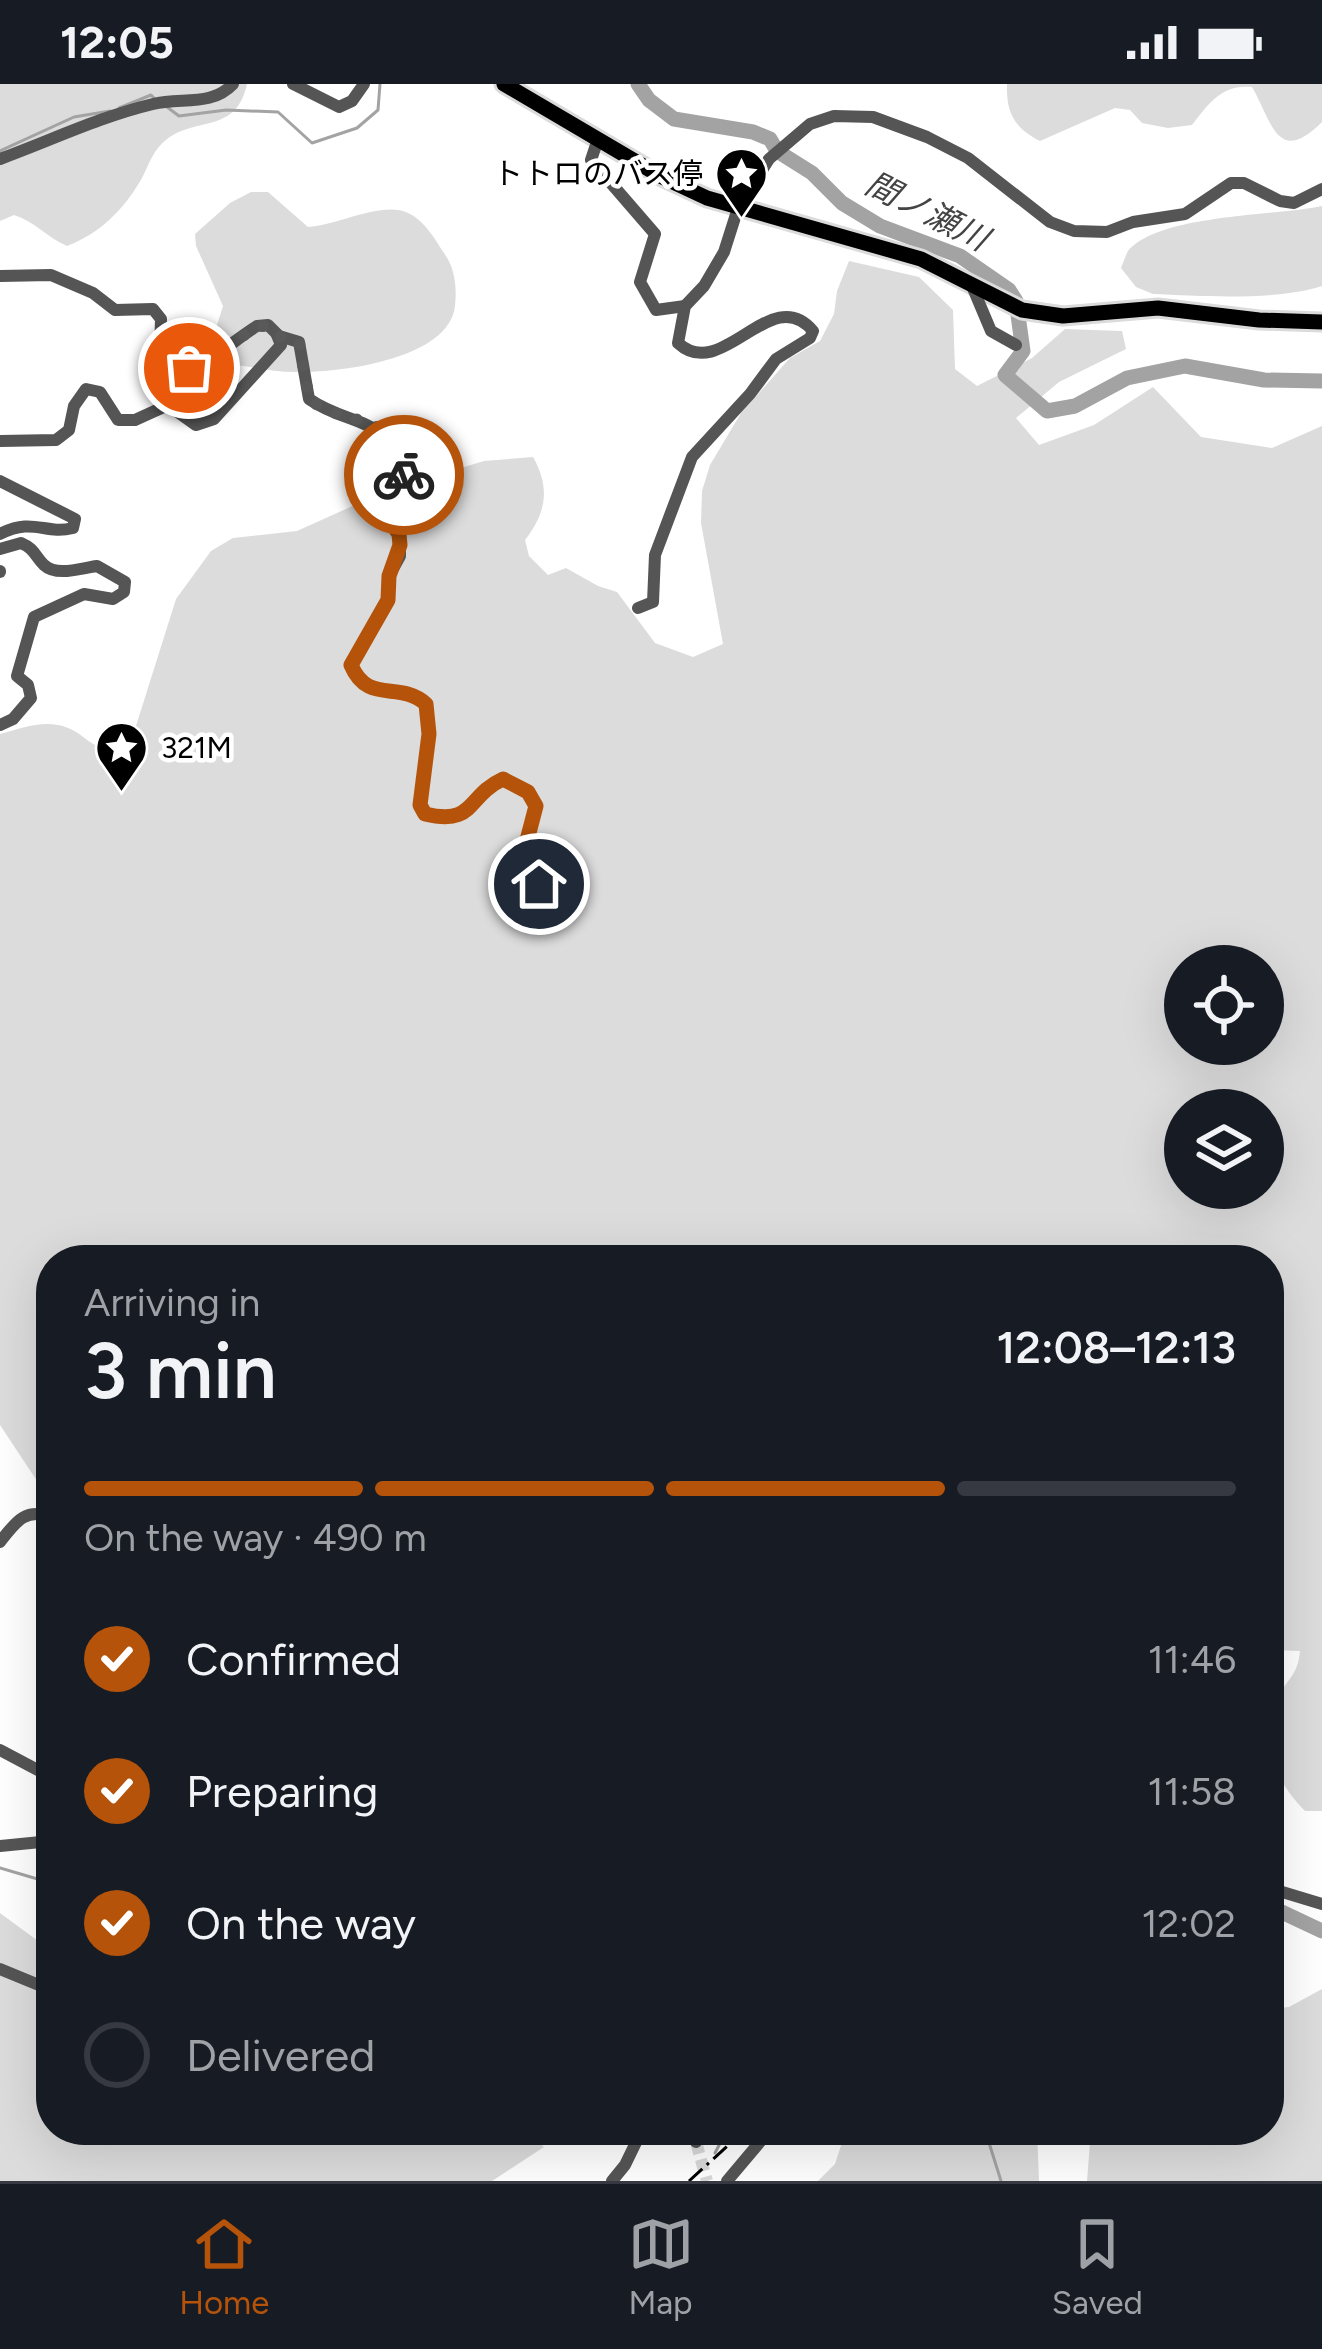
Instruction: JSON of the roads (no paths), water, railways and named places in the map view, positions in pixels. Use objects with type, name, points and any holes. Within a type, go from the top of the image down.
[{"type":"main road","points":[[504,84],[673,183],[738,208],[920,259],[1022,310],[1084,316],[1158,308],[1322,322]]},
{"type":"street","points":[[0,159],[82,124],[160,103],[207,100],[221,96],[232,84]]},
{"type":"street","points":[[292,84],[339,107],[352,101],[364,84]]},
{"type":"street","points":[[638,608],[653,602],[655,555],[692,457],[776,359],[811,338],[813,331],[806,322],[784,316],[766,320],[710,353],[696,353],[677,343],[685,306],[704,286],[724,252],[738,208],[770,159],[795,134],[834,116],[873,117],[968,158],[1050,221],[1095,234],[1185,214],[1231,183],[1244,183],[1294,203],[1322,189]]},
{"type":"street","points":[[598,139],[591,160],[655,234],[640,282],[656,310],[685,306]]},
{"type":"street","points":[[0,276],[51,275],[93,293],[115,310],[153,309],[160,313],[160,354],[167,364],[189,368],[202,364],[257,326],[268,326],[299,342],[309,399],[325,410],[375,425],[406,470],[388,518],[399,534],[400,556],[389,576],[388,600],[351,665],[358,682],[369,688],[415,694],[426,704],[429,734],[420,805],[425,814],[449,820],[464,815],[503,779],[528,792],[536,806],[520,867],[522,876],[539,884]]},
{"type":"street","points":[[972,286],[991,331],[1016,345]]},
{"type":"street","points":[[0,441],[56,440],[69,430],[74,406],[86,388],[100,392],[118,420],[135,420],[168,405],[196,425],[214,419],[281,345],[276,332]]},
{"type":"street","points":[[0,481],[75,519],[73,528],[63,531],[28,524],[0,534]]},
{"type":"street","points":[[0,550],[21,543],[35,550],[44,566],[59,572],[97,566],[125,582],[124,592],[113,599],[84,593],[34,617],[17,676],[28,685],[31,698],[0,725]]},
{"type":"street","points":[[0,1542],[19,1518],[36,1514]]},
{"type":"street","points":[[0,1750],[36,1769]]},
{"type":"street","points":[[0,1846],[36,1843]]},
{"type":"street","points":[[1284,1893],[1322,1904]]},
{"type":"street","points":[[0,1969],[36,1984]]},
{"type":"street","points":[[611,2181],[635,2145]]},
{"type":"street","points":[[727,2181],[757,2145]]},
{"type":"waterway","points":[[167,107],[179,116],[226,110],[278,112],[312,143],[357,128],[378,110],[380,84]]},
{"type":"waterway","name":"間ノ瀬川","points":[[638,84],[649,100],[674,119],[770,139],[777,151],[812,173],[842,203],[880,226],[960,256],[1009,290],[1016,301],[1023,351],[1005,375],[1047,411],[1075,406],[1127,378],[1185,366],[1264,380],[1322,381]]},
{"type":"waterway","points":[[119,108],[151,95],[154,98]]},
{"type":"waterway","points":[[0,151],[74,117],[110,111]]},
{"type":"waterway","points":[[0,1868],[36,1879]]},
{"type":"waterway","points":[[1284,1913],[1322,1931]]},
{"type":"waterway","points":[[715,2153],[719,2145]]},
{"type":"waterway","points":[[990,2145],[1001,2181]]},
{"type":"tunnel","points":[[697,2145],[707,2181]]},
{"type":"railway","points":[[689,2181],[729,2145]]},
{"type":"place","name":"トトロのバス停","points":[[742,219]]},
{"type":"place","name":"321M","points":[[122,793]]}]
